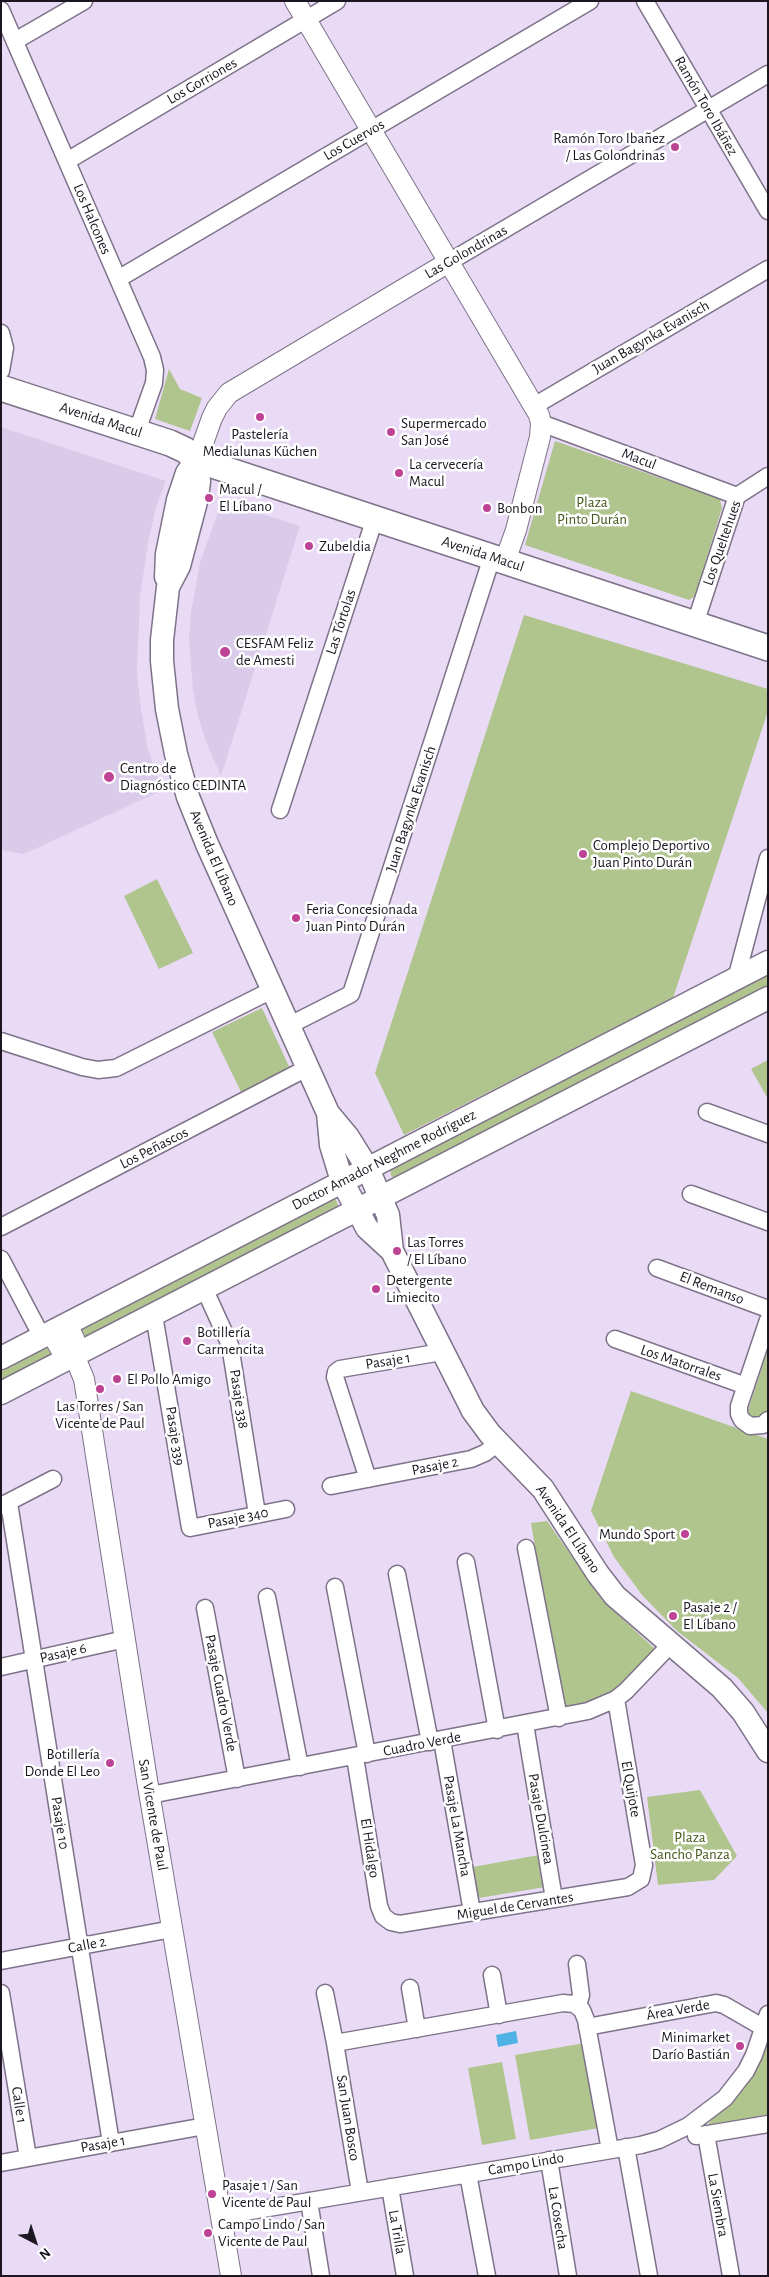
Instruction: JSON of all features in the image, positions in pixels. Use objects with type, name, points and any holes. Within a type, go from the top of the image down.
[{"type":"main road","name":"Avenida Macul","points":[[1,388],[170,443],[185,450],[198,460],[768,648]]},
{"type":"main road","name":"Avenida Macul","points":[[1,404],[164,458],[180,461],[198,460]]},
{"type":"main road","name":"Avenida El Líbano","points":[[198,460],[199,481],[197,498],[179,566],[168,587],[162,640],[162,660],[167,710],[176,754],[200,829],[328,1113],[348,1137],[368,1169],[388,1215],[392,1251],[473,1411],[498,1443],[543,1489],[610,1590],[628,1608],[722,1688],[743,1712],[768,1751]]},
{"type":"main road","name":"Doctor Amador Neghme Rodríguez","points":[[1,1358],[768,962]]},
{"type":"main road","name":"Doctor Amador Neghme Rodríguez","points":[[1,1393],[768,998]]},
{"type":"main road","points":[[650,1023],[665,1051]]},
{"type":"main road","name":"Avenida El Líbano","points":[[328,1113],[331,1145],[342,1181],[367,1228],[392,1251]]},
{"type":"street","points":[[15,42],[84,1]]},
{"type":"street","points":[[295,1],[537,415],[540,437],[516,530],[498,559]]},
{"type":"street","name":"Los Gorriones","points":[[67,161],[337,1]]},
{"type":"street","name":"Los Cuervos","points":[[118,279],[590,1]]},
{"type":"street","name":"Ramón Toro Ibáñez","points":[[645,1],[768,212]]},
{"type":"street","name":"Los Halcones","points":[[1,10],[152,356],[155,370],[154,383],[137,431]]},
{"type":"street","name":"Las Golondrinas","points":[[198,460],[212,418],[229,393],[768,74]]},
{"type":"street","name":"Juan Bagynka Evanisch","points":[[537,415],[768,269]]},
{"type":"street","points":[[1,333],[5,348],[1,371]]},
{"type":"street","name":"Macul","points":[[537,415],[737,496]]},
{"type":"street","name":"Los Queltehues","points":[[695,624],[737,496],[768,476]]},
{"type":"street","name":"Las Tórtolas","points":[[280,810],[375,518]]},
{"type":"street","name":"Juan Bagynka Evanisch","points":[[288,1026],[351,994],[498,559]]},
{"type":"street","points":[[736,979],[768,858]]},
{"type":"street","points":[[1,1041],[82,1067],[98,1070],[116,1068],[272,990]]},
{"type":"street","name":"Los Peñascos","points":[[1,1227],[307,1068]]},
{"type":"street","points":[[707,1112],[768,1134]]},
{"type":"street","points":[[691,1194],[768,1222]]},
{"type":"street","points":[[1,1259],[53,1331]]},
{"type":"street","name":"El Remanso","points":[[657,1268],[768,1309]]},
{"type":"street","name":"Pasaje 338","points":[[204,1288],[230,1345],[258,1514]]},
{"type":"street","name":"Pasaje 339","points":[[154,1314],[190,1528]]},
{"type":"street","points":[[768,1320],[739,1406],[742,1420],[750,1426],[758,1427],[768,1420]]},
{"type":"street","name":"San Vicente de Paul","points":[[53,1331],[75,1341],[74,1355],[84,1379],[150,1796],[231,2276]]},
{"type":"street","name":"Los Matorrales","points":[[616,1340],[746,1386]]},
{"type":"street","name":"Pasaje 1","points":[[368,1478],[335,1377],[336,1372],[340,1369],[442,1352]]},
{"type":"street","name":"Pasaje 2","points":[[330,1486],[471,1459],[485,1453],[498,1443]]},
{"type":"street","points":[[5,1505],[53,1479]]},
{"type":"street","name":"Pasaje 10","points":[[5,1505],[34,1660],[111,2143]]},
{"type":"street","name":"Pasaje 340","points":[[190,1528],[286,1509]]},
{"type":"street","points":[[526,1548],[559,1718]]},
{"type":"street","points":[[466,1562],[497,1730]]},
{"type":"street","points":[[397,1574],[436,1741]]},
{"type":"street","points":[[335,1587],[361,1756]]},
{"type":"street","points":[[267,1597],[300,1767]]},
{"type":"street","name":"Pasaje Cuadro Verde","points":[[205,1608],[237,1779]]},
{"type":"street","name":"Pasaje 6","points":[[1,1667],[125,1639]]},
{"type":"street","name":"Cuadro Verde","points":[[150,1796],[497,1730],[526,1732],[559,1718],[588,1711],[616,1699],[636,1682],[671,1644]]},
{"type":"street","name":"El Quijote","points":[[616,1699],[644,1865],[641,1879]]},
{"type":"street","name":"Pasaje Dulcinea","points":[[526,1732],[554,1899]]},
{"type":"street","name":"Pasaje La Mancha","points":[[436,1741],[472,1912]]},
{"type":"street","name":"El Hidalgo","points":[[361,1756],[358,1774],[379,1906],[387,1920]]},
{"type":"street","name":"Miguel de Cervantes","points":[[387,1920],[400,1924],[628,1887],[641,1879]]},
{"type":"street","name":"Calle 2","points":[[1,1961],[172,1929]]},
{"type":"street","points":[[577,1964],[582,1995],[578,2006]]},
{"type":"street","points":[[492,1975],[500,2015]]},
{"type":"street","points":[[410,1988],[417,2029]]},
{"type":"street","name":"San Juan Bosco","points":[[325,1993],[336,2043],[360,2192]]},
{"type":"street","name":"Calle 1","points":[[2,1998],[8,2080],[28,2158]]},
{"type":"street","name":"Área Verde","points":[[587,2027],[716,2003],[766,2021]]},
{"type":"street","points":[[336,2043],[563,2004],[578,2006],[585,2015],[648,2276]]},
{"type":"street","name":"Campo Lindo","points":[[221,2216],[618,2149],[659,2140],[676,2132],[711,2110],[737,2083],[754,2055],[766,2021]]},
{"type":"street","points":[[676,2132],[691,2136],[768,2124]]},
{"type":"street","name":"Pasaje 1","points":[[1,2163],[205,2126]]},
{"type":"street","name":"La Siembra","points":[[706,2134],[731,2276]]},
{"type":"street","name":"La Cosecha","points":[[549,2160],[568,2276]]},
{"type":"street","points":[[468,2174],[487,2276]]},
{"type":"street","name":"La Trilla","points":[[390,2187],[405,2276]]},
{"type":"street","points":[[309,2201],[321,2276]]},
{"type":"shaded area","points":[[1,427],[166,481],[156,507],[149,537],[140,596],[137,672],[148,750],[163,790],[24,854],[1,850]]},
{"type":"shaded area","name":"CESFAM Feliz de Amesti","points":[[222,501],[300,526],[221,776],[206,742],[198,716],[193,691],[189,638],[191,612],[200,562]]},
{"type":"green space","points":[[169,369],[180,389],[202,398],[190,431],[155,419]]},
{"type":"green space","name":"Plaza Pinto Durán","points":[[555,441],[720,499],[722,508],[695,596],[689,600],[525,545]]},
{"type":"green space","name":"Complejo Deportivo Juan Pinto Durán","points":[[524,615],[768,689],[768,711],[673,998],[404,1135],[375,1073]]},
{"type":"green space","points":[[157,879],[193,953],[159,969],[124,896]]},
{"type":"green space","points":[[768,970],[768,990],[397,1179],[391,1176],[390,1167]]},
{"type":"green space","points":[[262,1008],[292,1073],[243,1096],[212,1032]]},
{"type":"green space","points":[[768,1060],[768,1099],[751,1069]]},
{"type":"green space","points":[[335,1198],[339,1207],[85,1341],[78,1326]]},
{"type":"green space","points":[[46,1342],[54,1355],[1,1385],[1,1364]]},
{"type":"green space","points":[[768,1349],[768,1413],[767,1416],[750,1419],[748,1410]]},
{"type":"green space","name":"Mundo Sport","points":[[631,1391],[768,1439],[768,1713],[738,1678],[677,1631],[642,1595],[614,1557],[591,1511]]},
{"type":"green space","points":[[547,1521],[603,1601],[654,1648],[653,1658],[616,1692],[587,1703],[562,1707],[531,1523]]},
{"type":"green space","name":"Plaza Sancho Panza","points":[[700,1790],[737,1856],[714,1880],[658,1885],[647,1797]]},
{"type":"green space","points":[[539,1855],[545,1887],[473,1899],[467,1868]]},
{"type":"green space","points":[[768,2032],[768,2121],[711,2131],[708,2124],[746,2082]]},
{"type":"green space","points":[[585,2043],[599,2128],[530,2140],[515,2055]]},
{"type":"green space","points":[[502,2062],[516,2139],[482,2145],[468,2068]]},
{"type":"water","points":[[516,2031],[518,2043],[498,2047],[496,2035]]},
{"type":"place","name":"Ramón Toro Ibañez / Las Golondrinas","points":[[675,147]]},
{"type":"place","name":"Pastelería Medialunas Küchen","points":[[260,417]]},
{"type":"place","name":"Supermercado San José","points":[[391,432]]},
{"type":"place","name":"La cervecería Macul","points":[[399,473]]},
{"type":"place","name":"Macul / El Líbano","points":[[209,498]]},
{"type":"place","name":"Bonbon","points":[[487,508]]},
{"type":"place","name":"Zubeldia","points":[[309,546]]},
{"type":"place","name":"CESFAM Feliz de Amesti","points":[[225,652]]},
{"type":"place","name":"Centro de Diagnóstico CEDINTA","points":[[109,777]]},
{"type":"place","name":"Complejo Deportivo Juan Pinto Durán","points":[[583,854]]},
{"type":"place","name":"Feria Concesionada Juan Pinto Durán","points":[[296,918]]},
{"type":"place","name":"Las Torres / El Líbano","points":[[397,1251]]},
{"type":"place","name":"Detergente Limiecito","points":[[376,1289]]},
{"type":"place","name":"Botillería Carmencita","points":[[187,1341]]},
{"type":"place","name":"El Pollo Amigo","points":[[117,1379]]},
{"type":"place","name":"Las Torres / San Vicente de Paul","points":[[100,1389]]},
{"type":"place","name":"Mundo Sport","points":[[685,1534]]},
{"type":"place","name":"Pasaje 2 / El Líbano","points":[[673,1616]]},
{"type":"place","name":"Botillería Donde El Leo","points":[[110,1763]]},
{"type":"place","name":"Minimarket Darío Bastián","points":[[740,2046]]},
{"type":"place","name":"Pasaje 1 / San Vicente de Paul","points":[[212,2194]]},
{"type":"place","name":"Campo Lindo / San Vicente de Paul","points":[[208,2233]]}]
